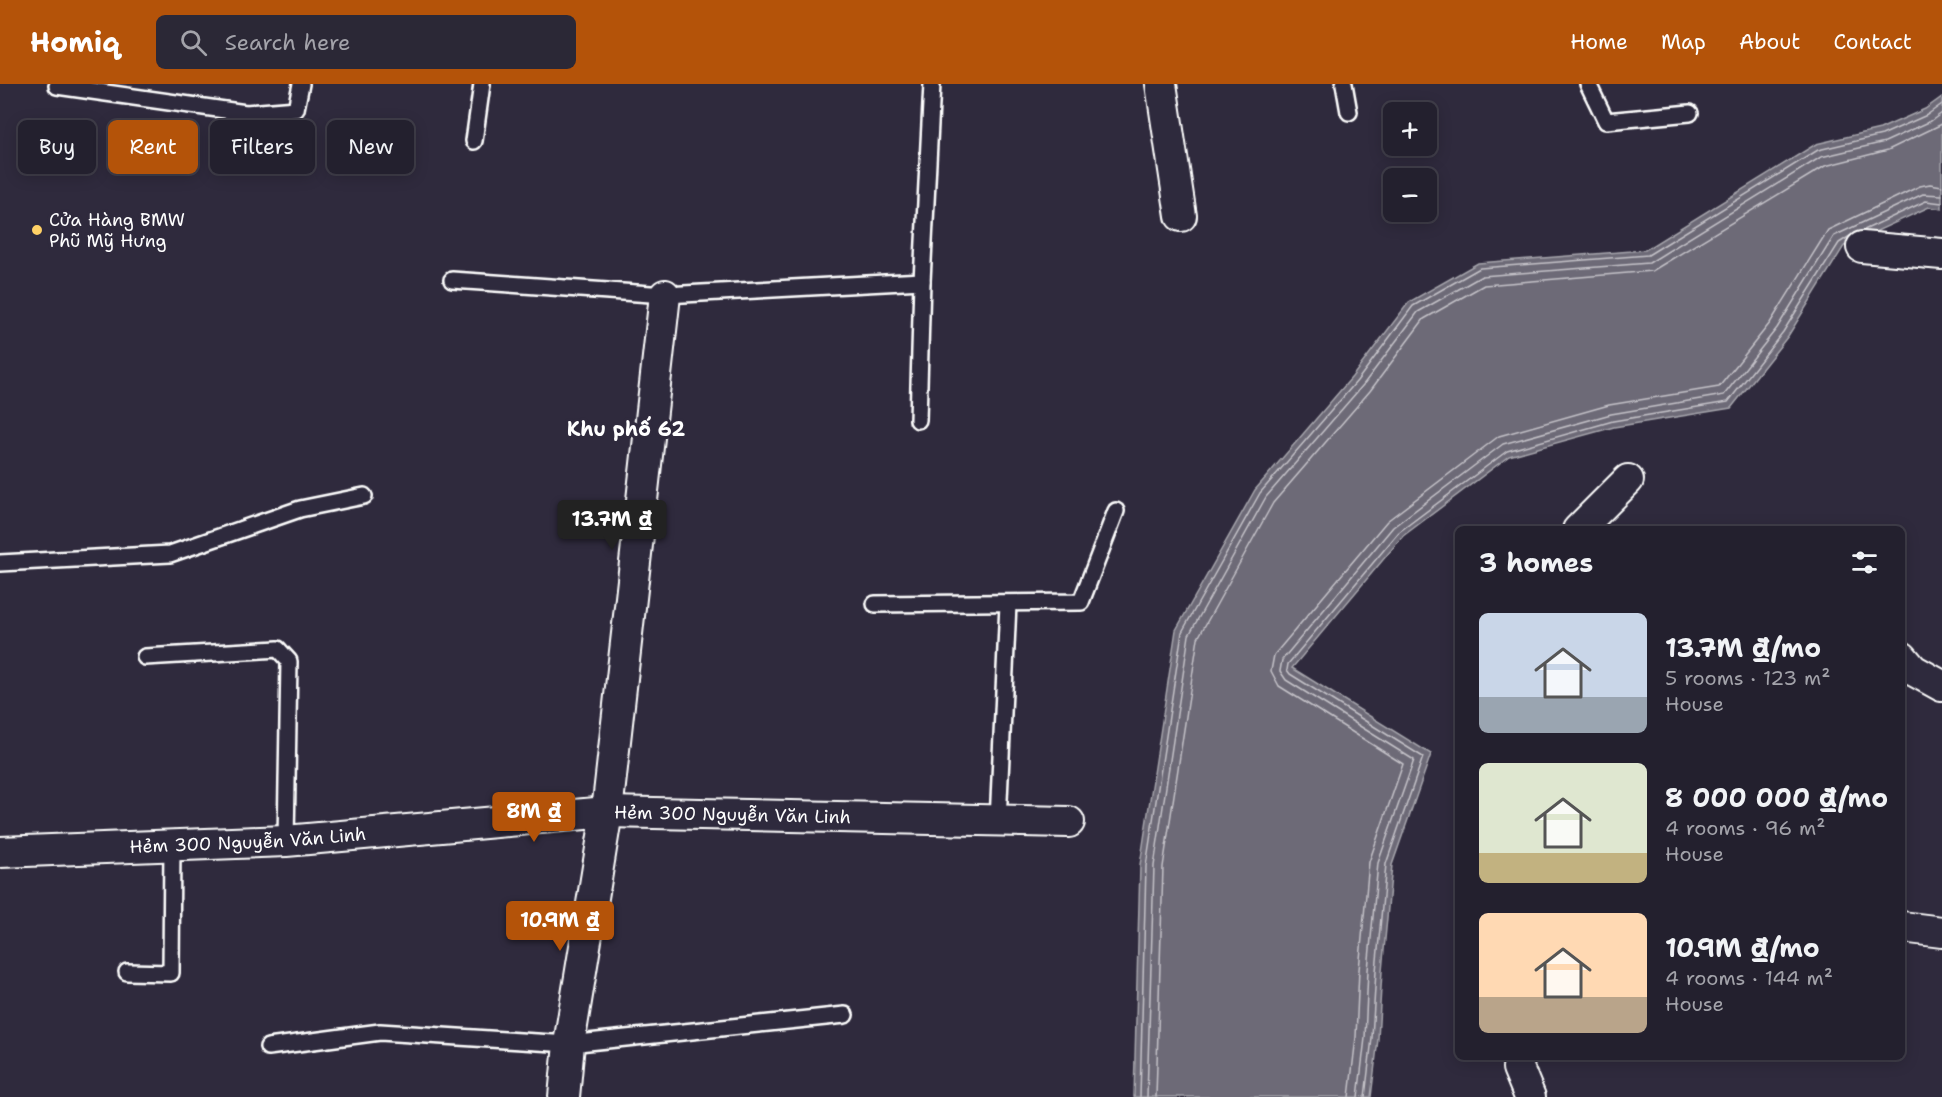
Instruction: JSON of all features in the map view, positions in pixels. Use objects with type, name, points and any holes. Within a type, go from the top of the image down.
[{"type":"street","points":[[1161,84],[1181,216]]},
{"type":"street","points":[[1862,248],[1942,254]]},
{"type":"street","points":[[564,1097],[569,1044],[607,812],[665,295]]},
{"type":"street","points":[[1582,526],[1628,480]]},
{"type":"street","points":[[1905,661],[1913,670],[1942,686]]},
{"type":"street","name":"Hẻm 300 Nguyễn Văn Linh","points":[[0,852],[286,841],[607,812],[1069,822]]},
{"type":"street","points":[[1905,927],[1942,932]]},
{"type":"street","points":[[1519,1060],[1518,1068],[1530,1097]]},
{"type":"lane","points":[[57,86],[246,113],[296,109],[301,84]]},
{"type":"lane","points":[[474,141],[482,84]]},
{"type":"lane","points":[[918,420],[932,84]]},
{"type":"lane","points":[[1344,84],[1349,112]]},
{"type":"lane","points":[[1588,84],[1606,121],[1690,113]]},
{"type":"lane","points":[[452,280],[665,295],[922,281]]},
{"type":"lane","points":[[0,564],[170,554],[300,509],[364,496]]},
{"type":"lane","points":[[875,604],[1081,602],[1116,510]]},
{"type":"lane","points":[[998,822],[1008,604]]},
{"type":"lane","points":[[145,657],[278,648],[289,661],[286,841]]},
{"type":"lane","points":[[127,972],[171,973],[172,845]]},
{"type":"lane","points":[[268,1047],[380,1032],[569,1044],[845,1015]]},
{"type":"water","points":[[1942,97],[1942,209],[1929,207],[1844,246],[1788,336],[1731,408],[1614,427],[1509,456],[1403,536],[1292,668],[1431,754],[1392,865],[1371,1097],[1134,1097],[1140,865],[1176,630],[1255,490],[1352,377],[1409,302],[1478,263],[1645,250],[1816,144],[1880,129],[1925,109]]},
{"type":"place","name":"Cửa Hàng BMW Phũ Mỹ Hưng","points":[[37,230]]},
{"type":"district","name":"Khu phố 62","points":[[626,429]]}]
